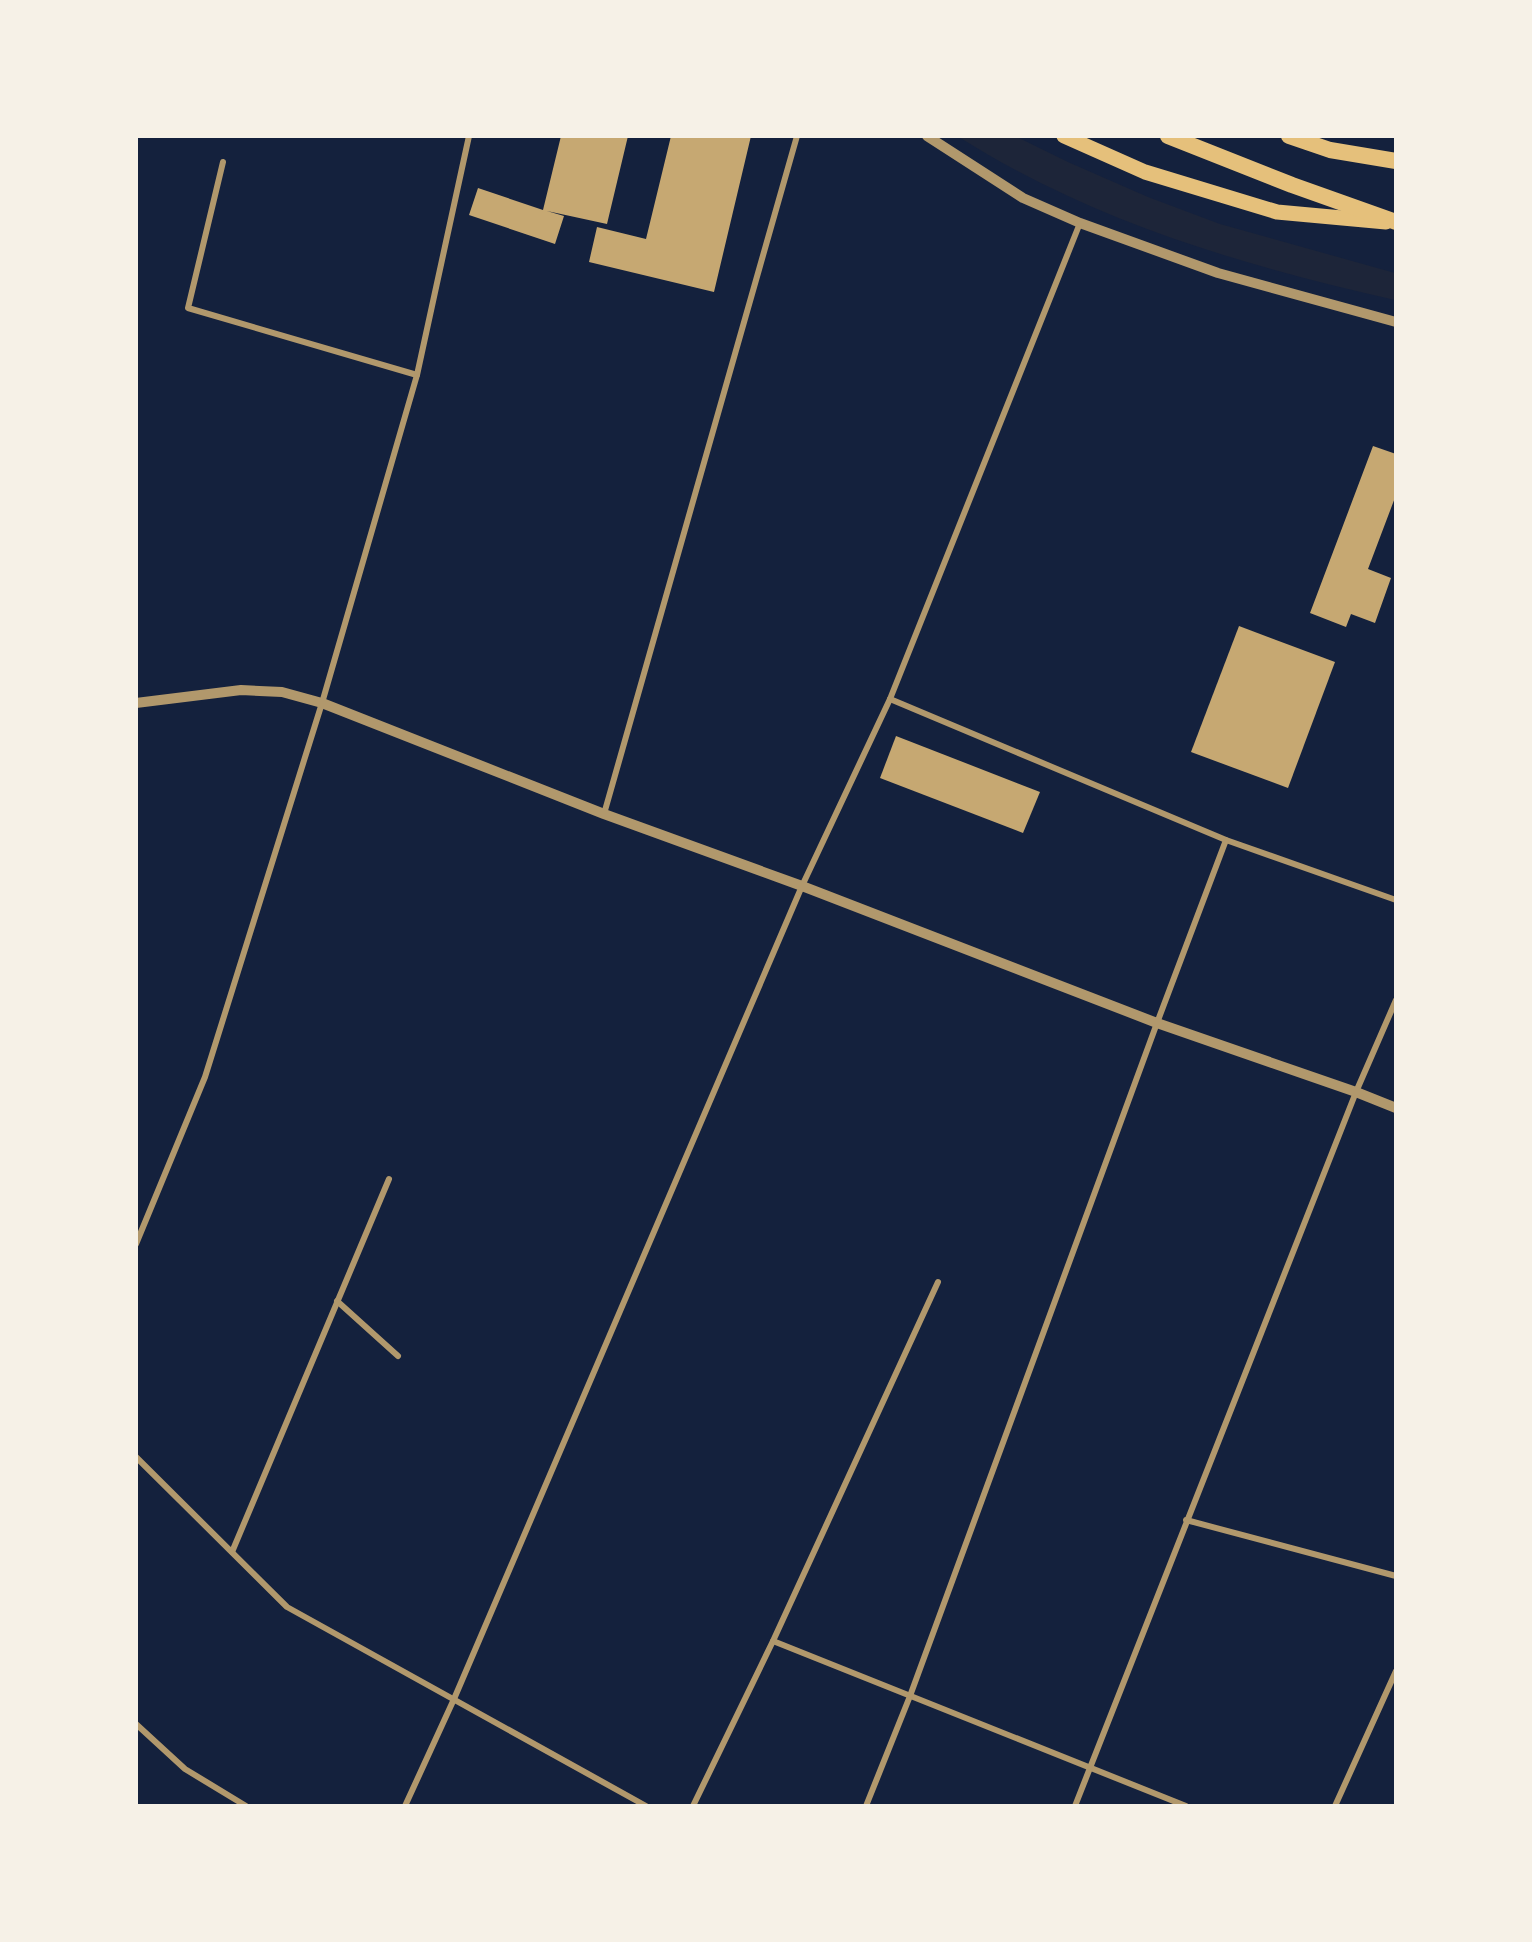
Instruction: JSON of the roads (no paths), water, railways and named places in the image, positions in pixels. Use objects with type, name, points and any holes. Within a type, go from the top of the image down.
[{"type":"highway","points":[[1168,136],[1395,223]]},
{"type":"highway","points":[[1288,136],[1330,150],[1395,162]]},
{"type":"main road","points":[[1064,136],[1145,172],[1277,212],[1395,223]]},
{"type":"street","points":[[136,1244],[205,1077],[322,703],[417,375],[469,136]]},
{"type":"street","points":[[604,814],[797,136]]},
{"type":"street","points":[[927,136],[1023,198],[1080,223],[1218,273],[1395,322]]},
{"type":"street","points":[[224,162],[188,308],[417,375]]},
{"type":"street","points":[[405,1806],[454,1699],[802,886],[890,699],[1080,223]]},
{"type":"street","points":[[136,703],[241,690],[282,692],[322,703],[604,814],[802,886],[1157,1023],[1356,1092],[1395,1108]]},
{"type":"street","points":[[890,699],[1226,840],[1395,900]]},
{"type":"street","points":[[866,1806],[910,1696],[1226,840]]},
{"type":"street","points":[[1075,1806],[1186,1520],[1356,1092],[1395,1000]]},
{"type":"street","points":[[232,1552],[389,1179]]},
{"type":"street","points":[[693,1806],[773,1641],[938,1282]]},
{"type":"street","points":[[337,1301],[398,1356]]},
{"type":"street","points":[[136,1457],[287,1607],[646,1806]]},
{"type":"street","points":[[1186,1520],[1395,1576]]},
{"type":"street","points":[[773,1641],[1186,1806]]},
{"type":"street","points":[[1335,1806],[1395,1671]]},
{"type":"street","points":[[136,1724],[185,1769],[246,1806]]}]
